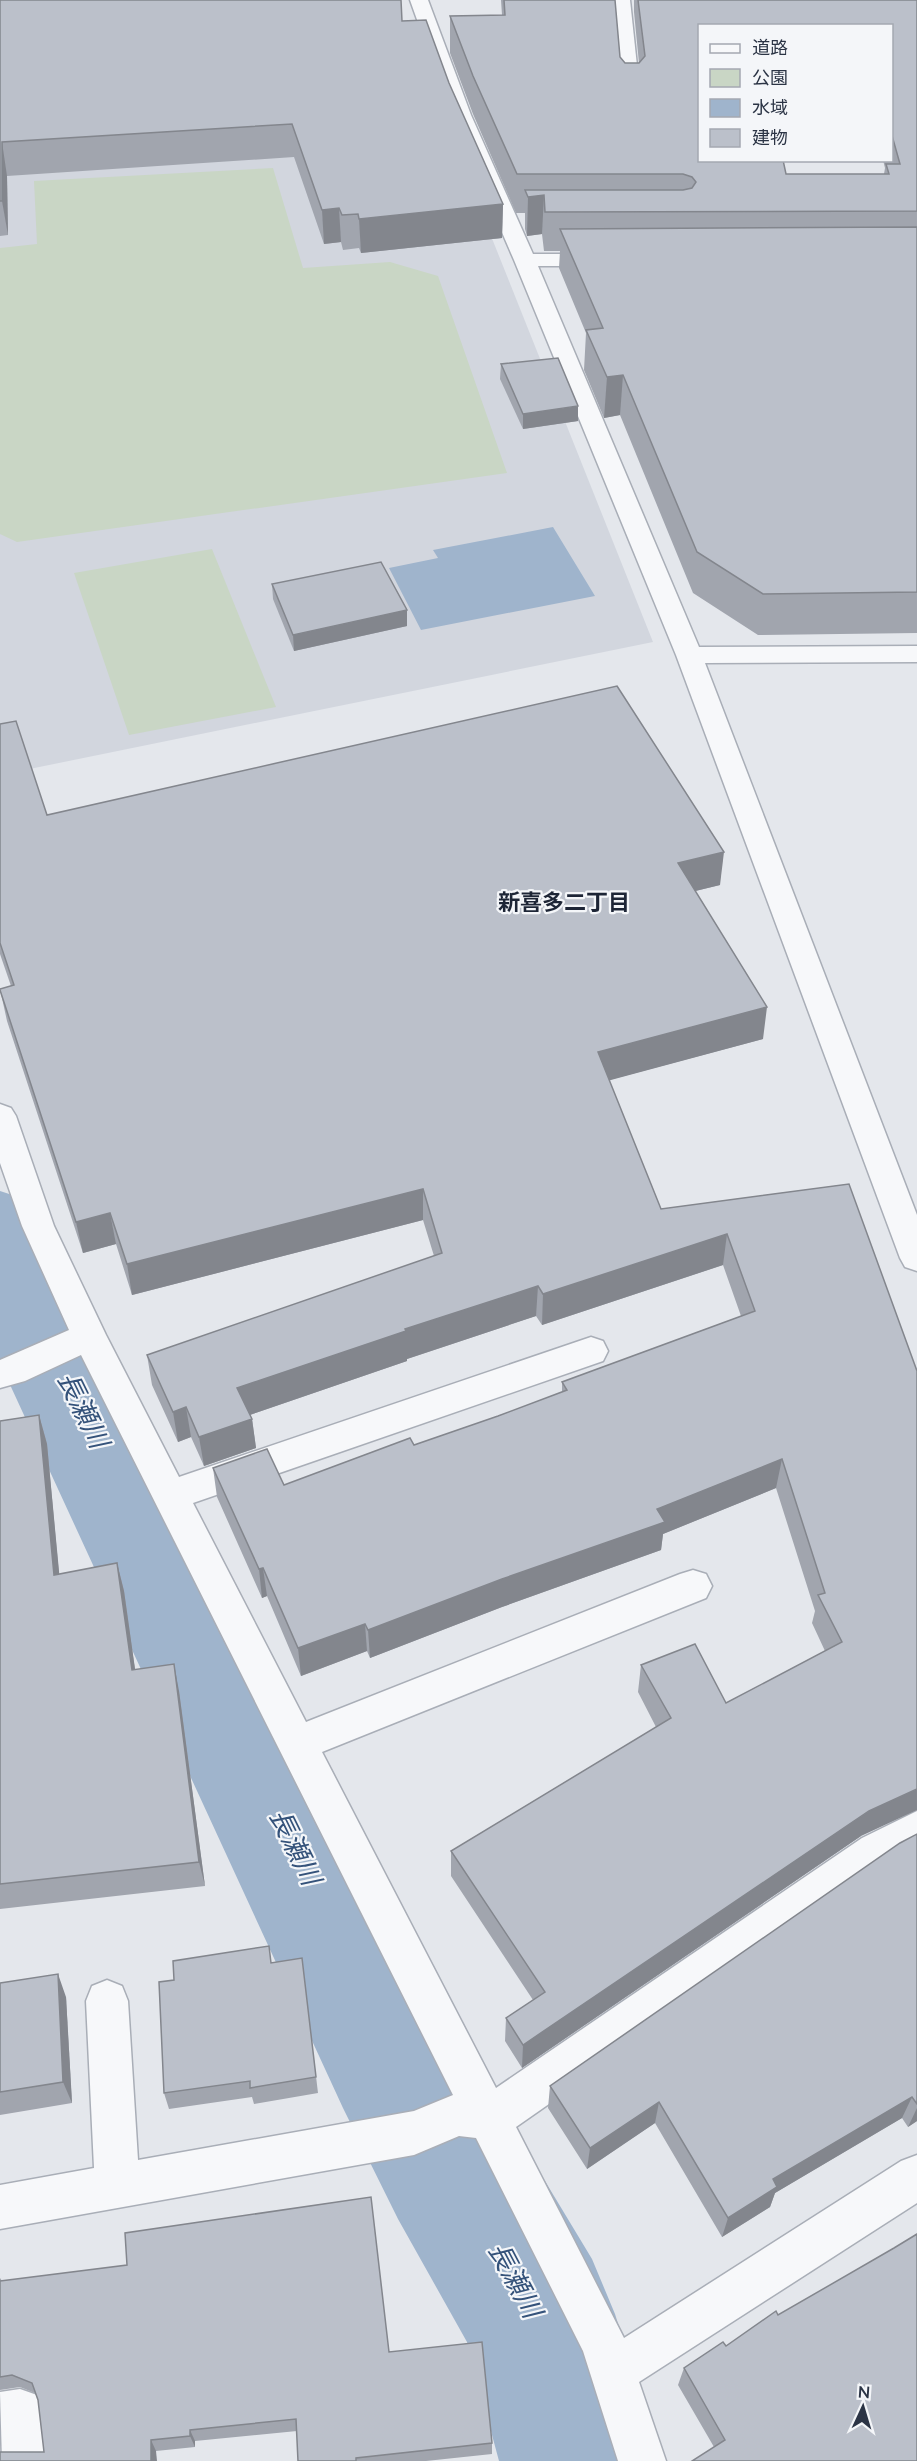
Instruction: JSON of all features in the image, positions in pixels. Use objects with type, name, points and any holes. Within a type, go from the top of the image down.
[{"type":"street","points":[[419,0],[461,115],[525,260],[690,655],[917,1258]]},
{"type":"street","points":[[621,0],[630,94]]},
{"type":"street","points":[[508,221],[531,221]]},
{"type":"street","points":[[525,260],[620,260]]},
{"type":"street","points":[[690,655],[917,654]]},
{"type":"street","points":[[0,1116],[78,1341],[171,1495],[298,1743],[474,2117],[603,2343],[642,2461]]},
{"type":"street","points":[[6,1372],[78,1341]]},
{"type":"street","points":[[171,1495],[591,1351]]},
{"type":"street","points":[[298,1743],[693,1586]]},
{"type":"street","points":[[0,2207],[414,2133],[474,2117],[876,1852],[917,1830]]},
{"type":"street","points":[[107,2001],[117,2187]]},
{"type":"street","points":[[613,2372],[917,2177]]},
{"type":"street","points":[[10,2413],[26,2461]]},
{"type":"shaded area","points":[[422,63],[653,642],[0,775],[0,73]]},
{"type":"green space","points":[[273,168],[303,268],[390,262],[438,276],[507,473],[17,542],[0,534],[0,248],[37,244],[34,181]]},
{"type":"green space","points":[[212,549],[276,707],[129,735],[74,573]]},
{"type":"water","points":[[553,527],[595,596],[421,630],[389,568],[438,558],[433,550]]},
{"type":"building","points":[[0,0],[401,0],[402,21],[426,20],[449,83],[503,204],[359,219],[358,214],[342,215],[339,208],[322,210],[292,124],[2,142],[2,201],[0,201]]},
{"type":"building","points":[[504,0],[615,0],[620,57],[625,63],[639,63],[645,56],[638,0],[917,0],[917,211],[545,212],[544,195],[528,197],[525,190],[683,190],[692,188],[696,182],[692,177],[683,174],[517,174],[473,76],[450,16],[505,15]]},
{"type":"building","points":[[917,227],[917,592],[763,594],[697,552],[623,375],[607,377],[586,330],[603,328],[560,229]]},
{"type":"building","points":[[558,358],[578,406],[523,414],[501,364]]},
{"type":"building","points":[[381,562],[407,610],[293,635],[272,584]]},
{"type":"building","points":[[617,686],[724,852],[678,863],[767,1007],[598,1052],[661,1209],[849,1184],[917,1371],[917,1789],[869,1811],[523,2045],[506,2018],[545,1992],[451,1851],[671,1718],[641,1665],[695,1644],[726,1703],[842,1642],[818,1595],[825,1593],[782,1459],[657,1509],[665,1522],[502,1579],[368,1630],[365,1624],[298,1648],[263,1568],[259,1569],[213,1468],[267,1449],[284,1485],[410,1438],[414,1445],[498,1416],[567,1390],[562,1382],[755,1311],[727,1234],[543,1294],[538,1286],[405,1329],[406,1331],[237,1388],[252,1419],[199,1437],[186,1407],[173,1412],[147,1355],[442,1253],[423,1189],[127,1264],[110,1213],[76,1222],[0,990],[14,985],[0,943],[0,724],[16,721],[47,815]]},
{"type":"building","points":[[39,1415],[54,1575],[117,1563],[132,1670],[174,1664],[199,1862],[0,1884],[0,1421]]},
{"type":"building","points":[[917,1834],[917,2104],[912,2097],[773,2179],[777,2187],[728,2218],[659,2102],[590,2148],[550,2086],[900,1843]]},
{"type":"building","points":[[269,1946],[271,1963],[302,1958],[316,2077],[250,2088],[250,2081],[164,2093],[159,1982],[174,1980],[173,1961]]},
{"type":"building","points":[[58,1974],[63,2082],[0,2092],[0,1983]]},
{"type":"building","points":[[371,2197],[389,2352],[482,2342],[492,2443],[356,2458],[356,2461],[298,2461],[296,2419],[190,2430],[190,2436],[151,2440],[151,2461],[0,2461],[0,2452],[44,2452],[38,2400],[32,2383],[12,2375],[0,2377],[0,2281],[127,2265],[125,2233]]},
{"type":"building","points":[[917,2234],[917,2461],[692,2461],[725,2440],[684,2368],[723,2342],[726,2346],[776,2311],[778,2315]]},
{"type":"waterway","name":"長瀬川","points":[[0,1235],[35,1319],[66,1374],[395,2056],[451,2166],[537,2314],[580,2461]]},
{"type":"district","name":"新喜多二丁目","points":[[564,902]]}]
